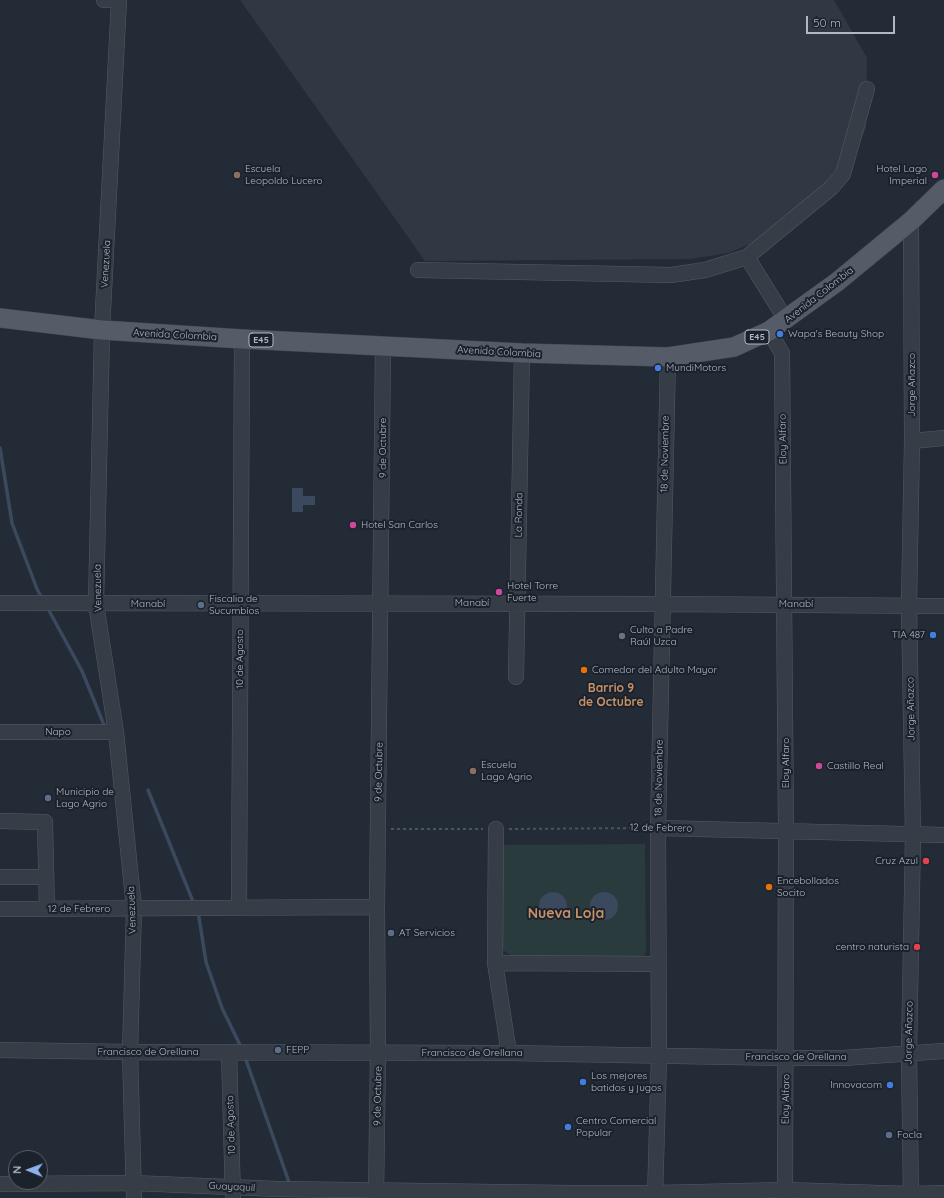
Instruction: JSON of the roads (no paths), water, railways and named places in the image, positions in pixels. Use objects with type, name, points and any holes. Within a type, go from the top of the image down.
[{"type":"main road","name":"Avenida Colombia","points":[[0,318],[102,330],[242,339],[522,353],[668,357],[734,347],[769,331],[837,282],[911,220],[944,190]]},
{"type":"street","points":[[104,0],[119,0]]},
{"type":"street","name":"Venezuela","points":[[119,0],[102,330],[96,604],[116,732],[134,908],[130,1052],[134,1198]]},
{"type":"street","points":[[418,270],[671,275],[704,270],[747,257],[831,188],[843,174],[867,89]]},
{"type":"street","name":"Jorge Añazco","points":[[911,220],[912,440],[909,605],[913,835],[909,1052],[911,1196]]},
{"type":"street","points":[[747,257],[786,320]]},
{"type":"street","name":"Eloy Alfaro","points":[[769,331],[782,353],[786,831],[785,1194]]},
{"type":"street","name":"10 de Agosto","points":[[239,906],[242,339]]},
{"type":"street","name":"9 de Octubre","points":[[376,1194],[378,1052],[377,907],[383,346]]},
{"type":"street","name":"La Ronda","points":[[516,677],[522,353]]},
{"type":"street","name":"18 de Noviembre","points":[[655,1196],[659,1056],[658,828],[668,357]]},
{"type":"street","points":[[912,440],[944,438]]},
{"type":"street","name":"Manabí","points":[[6,603],[518,603],[944,606]]},
{"type":"street","name":"Napo","points":[[0,732],[116,732]]},
{"type":"street","points":[[0,821],[45,822],[47,909]]},
{"type":"street","name":"12 de Febrero","points":[[658,828],[944,835]]},
{"type":"street","points":[[496,829],[495,963],[509,1053]]},
{"type":"street","points":[[0,877],[46,877]]},
{"type":"street","points":[[239,906],[377,907]]},
{"type":"street","name":"12 de Febrero","points":[[0,909],[212,908],[239,906]]},
{"type":"street","points":[[495,963],[658,964]]},
{"type":"street","name":"Francisco de Orellana","points":[[0,1050],[130,1052],[509,1053],[786,1058],[843,1058],[909,1052],[944,1051]]},
{"type":"street","name":"10 de Agosto","points":[[229,1052],[233,1192]]},
{"type":"street","name":"Guayaquil","points":[[0,1184],[134,1183],[233,1192],[278,1189],[324,1190],[376,1194],[655,1196],[785,1194],[911,1196],[944,1193]]},
{"type":"water","points":[[292,488],[303,488],[303,496],[315,496],[315,505],[303,505],[303,512],[292,512]]},
{"type":"water","points":[[553,892],[563,896],[567,906],[563,916],[553,920],[543,916],[539,906],[543,896]]},
{"type":"water","points":[[604,892],[614,896],[618,906],[614,916],[604,920],[594,916],[590,906],[594,896]]},
{"type":"waterway","points":[[0,448],[12,523],[37,589],[42,598]]},
{"type":"waterway","points":[[47,607],[82,671],[104,725]]},
{"type":"waterway","points":[[148,790],[194,904]]},
{"type":"waterway","points":[[198,911],[206,962],[222,1008],[241,1047]]},
{"type":"waterway","points":[[245,1057],[290,1185]]},
{"type":"place","name":"Escuela Leopoldo Lucero","points":[[237,175]]},
{"type":"place","name":"Hotel Lago Imperial","points":[[935,175]]},
{"type":"place","name":"Wapa's Beauty Shop","points":[[780,334]]},
{"type":"place","name":"MundiMotors","points":[[658,368]]},
{"type":"place","name":"Hotel San Carlos","points":[[353,525]]},
{"type":"place","name":"Hotel Torre Fuerte","points":[[499,592]]},
{"type":"place","name":"Fiscalia de Sucumbíos","points":[[201,605]]},
{"type":"place","name":"TIA 487","points":[[933,635]]},
{"type":"place","name":"Culto a Padre Raúl Uzca","points":[[622,636]]},
{"type":"place","name":"Comedor del Adulto Mayor","points":[[584,670]]},
{"type":"place","name":"Castillo Real","points":[[819,766]]},
{"type":"place","name":"Escuela Lago Agrio","points":[[473,771]]},
{"type":"place","name":"Municipio de Lago Agrio","points":[[48,798]]},
{"type":"place","name":"Cruz Azul","points":[[926,861]]},
{"type":"place","name":"Encebollados Socito","points":[[769,887]]},
{"type":"place","name":"AT Servicios","points":[[391,933]]},
{"type":"place","name":"centro naturista","points":[[917,947]]},
{"type":"place","name":"FEPP","points":[[278,1050]]},
{"type":"place","name":"Los mejores batidos y jugos","points":[[583,1082]]},
{"type":"place","name":"Innovacom","points":[[890,1085]]},
{"type":"place","name":"Centro Comercial Popular","points":[[568,1127]]},
{"type":"place","name":"Focla","points":[[889,1135]]},
{"type":"district","name":"Barrio 9 de Octubre","points":[[611,695]]},
{"type":"district","name":"Nueva Loja","points":[[566,914]]}]
